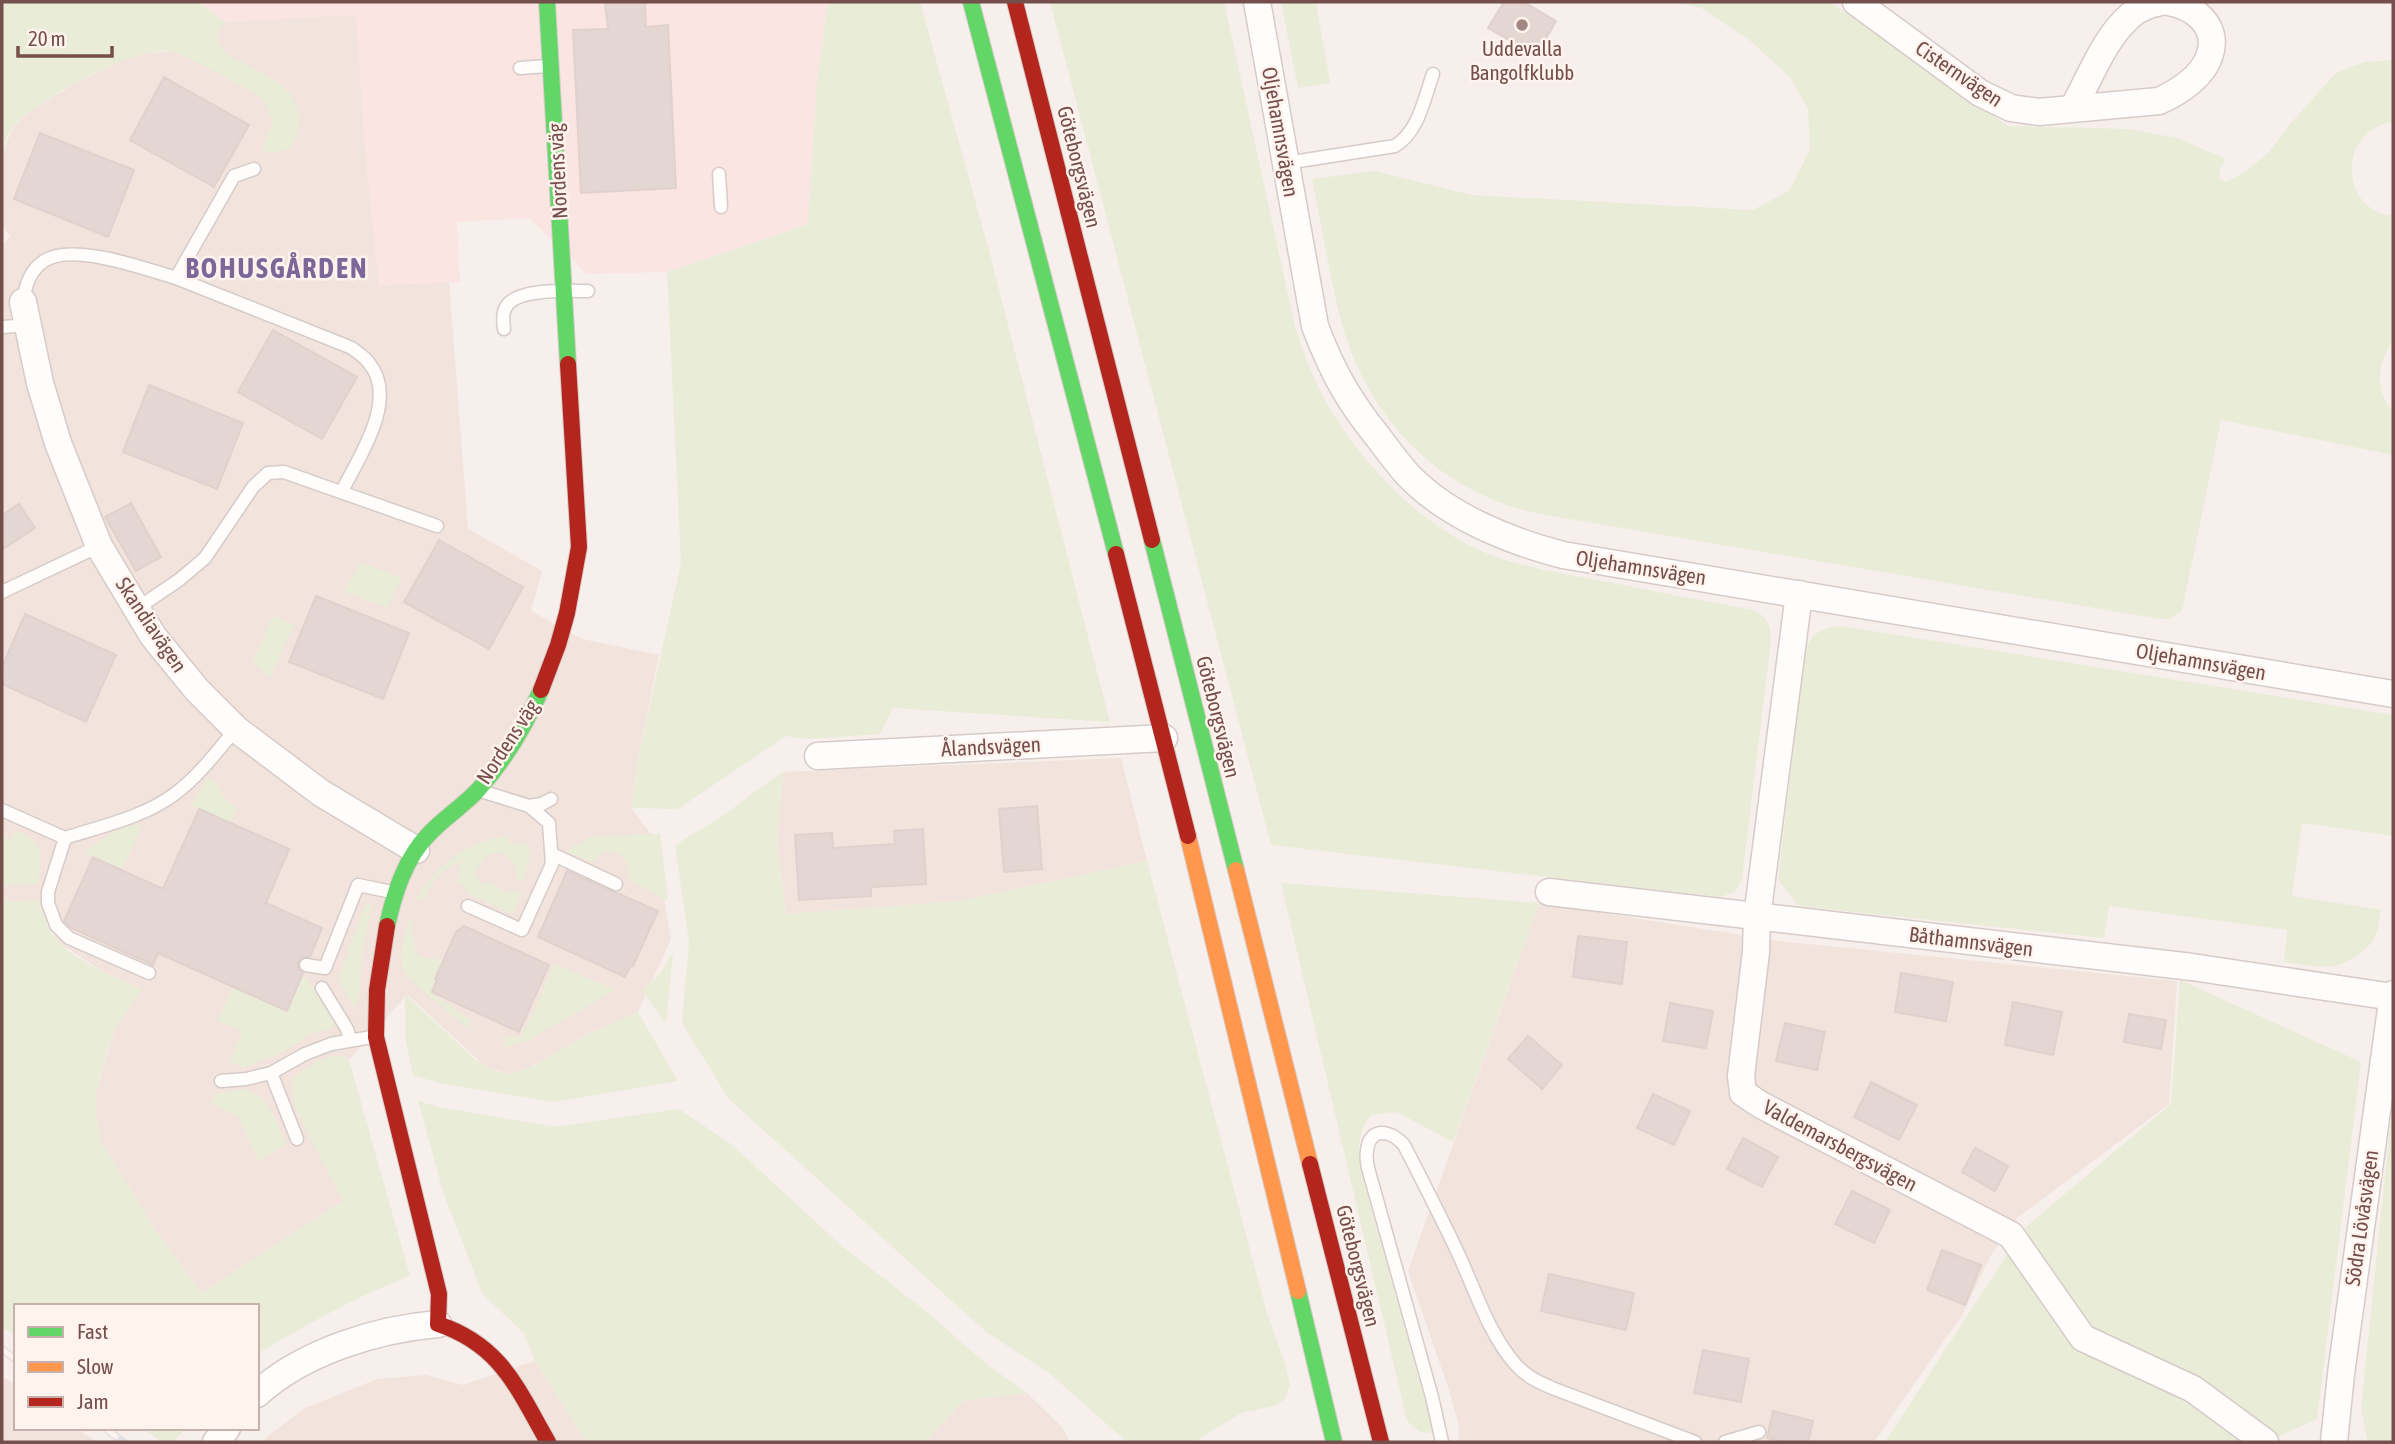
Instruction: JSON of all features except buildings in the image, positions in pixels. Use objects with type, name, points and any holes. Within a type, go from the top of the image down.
[{"type":"main road","name":"Nordens väg","points":[[438,1324],[439,1294],[376,1037],[375,998],[381,956],[396,893],[415,850],[478,790],[511,744],[551,670],[568,617],[575,581],[579,547],[547,2]]},
{"type":"main road","points":[[971,2],[1164,738],[1334,1442]]},
{"type":"main road","name":"Göteborgsvägen","points":[[1015,2],[1380,1438]]},
{"type":"main road","points":[[438,1324],[458,1329],[497,1359],[514,1382],[548,1442]]},
{"type":"street","name":"Oljehamnsvägen","points":[[1257,2],[1315,326],[1329,364],[1345,394],[1409,476],[1433,496],[1469,519],[1504,537],[1563,555],[2393,694]]},
{"type":"street","name":"Cisternvägen","points":[[1856,2],[1980,93],[2011,108],[2039,112],[2159,101],[2177,93],[2191,80],[2210,54],[2211,38],[2206,22],[2196,12],[2181,4],[2168,2]]},
{"type":"street","points":[[2073,108],[2121,26],[2133,13],[2161,2]]},
{"type":"street","name":"Skandiavägen","points":[[18,318],[58,443],[99,546],[153,636],[197,690],[236,729],[321,793],[415,850]]},
{"type":"street","name":"Valdemarsbergsvägen","points":[[1799,594],[1757,917],[1756,952],[1741,1076],[1743,1093],[1761,1105],[2011,1235],[2083,1338],[2193,1389],[2265,1442]]},
{"type":"street","name":"Ålandsvägen","points":[[818,756],[1164,738]]},
{"type":"street","name":"Båthamnsvägen","points":[[1549,892],[2192,967],[2393,995]]},
{"type":"street","name":"Södra Lövåsvägen","points":[[2334,1442],[2393,995]]},
{"type":"street","points":[[259,1392],[270,1382],[318,1355],[344,1345],[405,1327],[438,1324]]},
{"type":"street","points":[[1342,1442],[1380,1438]]},
{"type":"lane","points":[[520,68],[551,65]]},
{"type":"lane","points":[[1286,163],[1395,146],[1403,141],[1413,127],[1433,74]]},
{"type":"lane","points":[[176,278],[234,176],[254,169]]},
{"type":"lane","points":[[719,174],[721,207]]},
{"type":"lane","points":[[18,318],[32,272],[46,260],[61,256],[86,256],[113,259],[176,278],[352,348],[369,363],[378,378],[380,400],[376,424],[342,491]]},
{"type":"lane","points":[[503,329],[507,304],[516,297],[526,294],[588,291]]},
{"type":"lane","points":[[136,609],[179,580],[205,558],[253,487],[268,473],[284,472],[437,526]]},
{"type":"lane","points":[[2,592],[99,546]]},
{"type":"lane","points":[[2,810],[65,838],[141,813],[176,793],[207,769],[236,729]]},
{"type":"lane","points":[[468,906],[522,930],[552,864],[549,822],[529,806],[478,790]]},
{"type":"lane","points":[[529,806],[551,799]]},
{"type":"lane","points":[[65,838],[48,892],[48,903],[56,925],[69,938],[149,974]]},
{"type":"lane","points":[[552,854],[616,884]]},
{"type":"lane","points":[[306,965],[326,968],[358,886],[396,893]]},
{"type":"lane","points":[[322,988],[347,1029],[350,1039]]},
{"type":"lane","points":[[221,1081],[271,1073],[319,1048],[350,1039],[376,1037]]},
{"type":"lane","points":[[271,1073],[297,1139]]},
{"type":"lane","points":[[1442,1442],[1432,1396],[1368,1168],[1367,1148],[1373,1137],[1383,1132],[1395,1135],[1404,1145],[1458,1252],[1485,1314],[1517,1366],[1530,1378],[1552,1388],[1695,1442]]},
{"type":"lane","points":[[1725,1442],[1759,1432]]},
{"type":"shaded area","points":[[200,2],[828,2],[817,82],[808,224],[667,272],[587,274],[529,218],[457,222],[460,282],[379,285],[356,15],[224,22]]},
{"type":"shaded area","points":[[356,14],[366,157],[379,285],[449,282],[468,529],[542,571],[531,611],[582,639],[659,655],[631,808],[654,838],[671,939],[638,1012],[590,1033],[527,1069],[510,1074],[487,1068],[409,996],[405,997],[349,1060],[343,1056],[321,1060],[292,1078],[343,1201],[201,1293],[154,1228],[101,1142],[96,1114],[96,1092],[115,1028],[138,988],[105,973],[59,943],[38,900],[2,902],[2,244],[11,237],[2,227],[2,154],[13,127],[33,109],[76,83],[137,54],[172,51],[224,22]]},
{"type":"shaded area","points":[[1121,758],[1147,861],[960,901],[786,914],[777,842],[783,772]]},
{"type":"shaded area","points":[[1539,903],[1779,941],[2177,981],[2169,1104],[2017,1218],[1991,1255],[1962,1315],[1874,1442],[1458,1442],[1459,1426],[1449,1390],[1408,1271]]},
{"type":"shaded area","points":[[535,1361],[587,1442],[263,1442],[305,1408],[377,1379],[426,1375],[463,1385]]},
{"type":"shaded area","points":[[2,1376],[14,1384],[14,1430],[80,1430],[96,1442],[2,1442]]},
{"type":"shaded area","points":[[1027,1393],[1062,1427],[1070,1442],[925,1442],[963,1401]]},
{"type":"green space","points":[[2,2],[200,2],[224,22],[218,37],[223,49],[287,91],[297,107],[296,137],[289,149],[272,153],[262,151],[273,121],[261,98],[171,51],[134,57],[88,76],[45,101],[14,125],[2,154]]},
{"type":"green space","points":[[828,2],[920,2],[988,247],[1110,722],[893,708],[880,734],[809,739],[786,736],[678,809],[631,808],[638,759],[681,563],[667,272],[808,224],[817,82]]},
{"type":"green space","points":[[1050,2],[1224,2],[1295,326],[1311,371],[1324,399],[1362,454],[1385,481],[1411,505],[1466,543],[1508,561],[1754,610],[1765,619],[1771,641],[1742,879],[1735,892],[1720,897],[1271,845]]},
{"type":"green space","points":[[1281,2],[1316,2],[1330,83],[1298,88]]},
{"type":"green space","points":[[1677,2],[1830,2],[2008,126],[2128,129],[2177,138],[2226,159],[2220,169],[2219,178],[2226,182],[2247,171],[2270,151],[2290,124],[2336,73],[2364,62],[2393,60],[2393,122],[2375,128],[2362,139],[2354,153],[2352,169],[2354,185],[2362,200],[2375,211],[2393,216],[2393,341],[2382,363],[2380,378],[2383,394],[2393,415],[2393,455],[2221,420],[2182,611],[2169,619],[1540,514],[1504,504],[1470,489],[1440,470],[1413,446],[1389,420],[1369,390],[1353,357],[1341,321],[1312,179],[1374,171],[1472,195],[1753,210],[1790,190],[1810,149],[1808,109],[1791,78],[1748,39],[1701,8]]},
{"type":"green space","points":[[360,562],[402,578],[386,608],[344,591]]},
{"type":"green space","points":[[273,616],[294,625],[270,677],[253,662]]},
{"type":"green space","points":[[1841,626],[2393,715],[2393,836],[2302,823],[2292,896],[2381,910],[2374,939],[2350,960],[2323,967],[2284,962],[2287,930],[2109,906],[2104,938],[1798,906],[1778,879],[1805,651],[1811,639],[1819,632]]},
{"type":"green space","points":[[783,772],[777,842],[786,914],[960,901],[1147,861],[1266,1310],[1285,1363],[1290,1384],[1285,1399],[1275,1406],[1241,1413],[1194,1442],[1127,1442],[1049,1373],[986,1332],[728,1098],[682,1023],[689,941],[675,846]]},
{"type":"green space","points":[[208,777],[227,800],[237,807],[230,823],[191,805]]},
{"type":"green space","points":[[143,824],[122,870],[84,853],[112,833]]},
{"type":"green space","points":[[16,831],[32,840],[40,851],[37,884],[2,885],[2,837],[11,840]]},
{"type":"green space","points":[[660,833],[668,901],[628,879],[628,864],[620,853],[605,852],[591,862],[566,851],[589,837]]},
{"type":"green space","points":[[509,836],[510,844],[528,843],[530,856],[524,880],[517,879],[508,857],[498,853],[486,857],[475,872],[481,884],[490,883],[502,891],[520,892],[513,914],[467,893],[465,886],[457,883],[461,860],[437,876],[422,900],[415,902],[432,877],[454,857],[480,843]]},
{"type":"green space","points":[[1281,883],[1539,903],[1453,1142],[1397,1112],[1371,1115],[1360,1137],[1362,1175],[1434,1433],[1420,1432],[1407,1421]]},
{"type":"green space","points":[[38,900],[56,940],[68,951],[88,964],[142,989],[115,1028],[96,1092],[96,1114],[101,1142],[154,1228],[201,1293],[343,1201],[294,1106],[292,1078],[319,1060],[335,1056],[349,1060],[410,1276],[351,1302],[259,1353],[259,1304],[14,1304],[14,1336],[2,1327],[2,902]]},
{"type":"green space","points":[[366,903],[372,903],[362,952],[359,998],[354,1008],[338,979]]},
{"type":"green space","points":[[411,915],[415,951],[425,958],[443,960],[430,992],[476,1023],[468,1023],[471,1031],[409,979],[405,972],[401,957]]},
{"type":"green space","points":[[673,952],[666,1024],[642,990],[660,974]]},
{"type":"green space","points":[[555,964],[615,990],[530,1040],[501,1049],[505,1037],[522,1036]]},
{"type":"green space","points":[[302,974],[328,1008],[336,1026],[307,1036],[283,1052],[244,1068],[230,1061],[242,1032],[218,1021],[233,987]]},
{"type":"green space","points":[[2180,980],[2361,1062],[2317,1419],[2276,1438],[2094,1335],[2021,1231],[2171,1104]]},
{"type":"green space","points":[[407,996],[476,1060],[495,1071],[510,1074],[535,1065],[590,1033],[638,1012],[678,1081],[554,1102],[438,1083],[413,1075],[405,1036]]},
{"type":"green space","points":[[243,1089],[266,1104],[286,1145],[258,1161],[239,1117],[211,1103],[216,1094]]},
{"type":"green space","points":[[2393,1099],[2393,1442],[2368,1442],[2361,1408]]},
{"type":"green space","points":[[418,1101],[438,1107],[555,1127],[679,1109],[731,1144],[843,1247],[926,1311],[985,1363],[1027,1393],[963,1401],[925,1442],[587,1442],[535,1361],[524,1333],[483,1295],[444,1195]]},
{"type":"green space","points":[[2009,1252],[2073,1347],[2190,1402],[2247,1442],[1885,1442]]},
{"type":"green space","points":[[145,1430],[183,1430],[174,1442],[162,1442]]},
{"type":"railway","points":[[2,1349],[14,1358]]},
{"type":"railway","points":[[108,1430],[123,1442]]},
{"type":"traffic: fast","points":[[547,2],[568,364]]},
{"type":"traffic: fast","points":[[971,2],[1116,554]]},
{"type":"traffic: fast","points":[[1152,540],[1236,870]]},
{"type":"traffic: fast","points":[[387,926],[397,889],[413,854],[429,834],[488,779],[513,743],[541,690]]},
{"type":"traffic: fast","points":[[1298,1291],[1334,1442]]},
{"type":"traffic: slow","points":[[1188,836],[1298,1291]]},
{"type":"traffic: slow","points":[[1236,870],[1310,1164]]},
{"type":"traffic: jam","points":[[1015,2],[1152,540]]},
{"type":"traffic: jam","points":[[541,690],[567,613],[579,547],[568,364]]},
{"type":"traffic: jam","points":[[1116,554],[1188,836]]},
{"type":"traffic: jam","points":[[387,926],[377,990],[376,1037],[439,1294],[438,1324],[460,1333],[492,1356],[516,1386],[548,1442]]},
{"type":"traffic: jam","points":[[1310,1164],[1381,1442]]},
{"type":"place","name":"Uddevalla Bangolfklubb","points":[[1522,25]]},
{"type":"district","name":"BOHUSGÅRDEN","points":[[277,268]]}]
